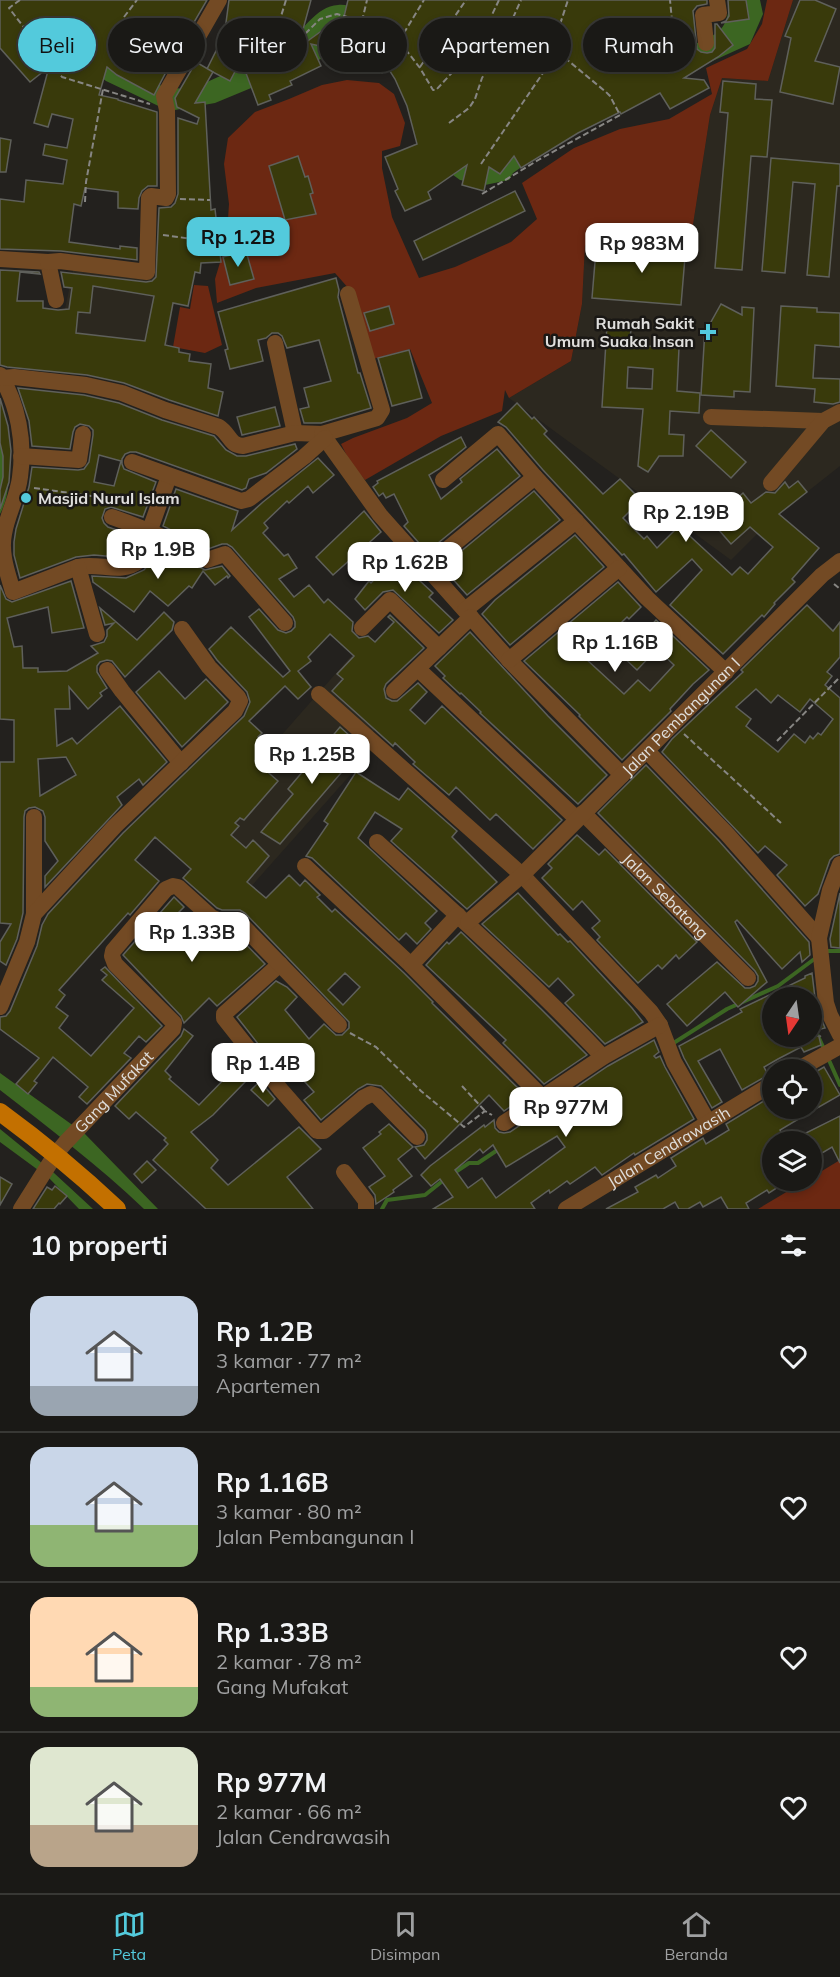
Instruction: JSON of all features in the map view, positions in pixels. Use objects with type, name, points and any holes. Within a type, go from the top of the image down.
[{"type":"main road","points":[[0,1112],[53,1160],[117,1209]]},
{"type":"street","points":[[0,259],[60,261],[147,272],[150,196],[166,198],[168,194],[166,107],[219,0]]},
{"type":"street","points":[[706,43],[703,15],[719,13],[717,0]]},
{"type":"street","points":[[48,262],[56,300]]},
{"type":"street","points":[[1,376],[86,385],[122,393],[165,410],[219,427],[237,446],[243,447],[296,433],[323,436],[377,418],[382,410],[348,294]]},
{"type":"street","points":[[275,343],[296,433]]},
{"type":"street","points":[[1,376],[16,410],[21,456],[20,477],[4,534],[7,595],[85,565],[126,568],[139,561],[169,476]]},
{"type":"street","points":[[771,483],[823,421],[840,412]]},
{"type":"street","points":[[711,417],[823,421]]},
{"type":"street","points":[[21,456],[80,460],[82,434]]},
{"type":"street","points":[[443,480],[498,434],[647,598],[726,672]]},
{"type":"street","points":[[132,462],[241,501],[249,499],[304,457],[323,436]]},
{"type":"street","points":[[323,436],[380,515],[509,660],[622,775]]},
{"type":"street","points":[[427,566],[535,477]]},
{"type":"street","points":[[112,517],[150,530],[185,546],[207,560],[225,554],[285,623]]},
{"type":"street","points":[[394,691],[439,648],[468,614],[576,521]]},
{"type":"street","name":"Jalan Pembangunan I","points":[[411,965],[463,919],[522,875],[822,576],[840,561]]},
{"type":"street","points":[[78,567],[97,634]]},
{"type":"street","points":[[509,660],[619,568]]},
{"type":"street","points":[[362,628],[390,600],[439,648]]},
{"type":"street","points":[[34,914],[115,826],[236,711],[240,701],[209,667],[182,629]]},
{"type":"street","name":"Jalan Sebatong","points":[[418,669],[580,816],[748,978]]},
{"type":"street","points":[[107,670],[181,763]]},
{"type":"street","points":[[319,694],[522,875],[610,966],[651,1012],[661,1027],[674,1062],[708,1122]]},
{"type":"street","points":[[646,751],[727,834],[819,941]]},
{"type":"street","points":[[0,1007],[27,942],[34,914],[34,817]]},
{"type":"street","points":[[377,842],[561,1011],[603,1057]]},
{"type":"street","points":[[817,1059],[839,1043],[826,1003],[819,941],[830,890],[840,864]]},
{"type":"street","points":[[305,867],[411,965],[542,1097]]},
{"type":"street","name":"Gang Mufakat","points":[[21,1209],[53,1160],[82,1125],[172,1029],[174,1023],[115,964],[112,956],[113,951],[166,889],[173,886],[178,887],[212,917],[220,921],[237,920],[280,964]]},
{"type":"street","points":[[339,1025],[280,964],[224,1014],[224,1018],[281,1090],[317,1131],[324,1131],[363,1098],[371,1094],[377,1096],[417,1137]]},
{"type":"street","points":[[504,1123],[603,1057],[661,1027]]},
{"type":"street","name":"Jalan Cendrawasih","points":[[566,1209],[762,1090]]},
{"type":"street","points":[[344,1172],[366,1202],[366,1209]]},
{"type":"path","points":[[20,0],[9,8],[62,76],[166,107]]},
{"type":"path","points":[[124,17],[136,0]]},
{"type":"path","points":[[286,0],[274,39],[276,43],[289,48],[296,44],[303,34],[319,20]]},
{"type":"path","points":[[363,18],[367,0]]},
{"type":"path","points":[[407,28],[424,0]]},
{"type":"path","points":[[455,18],[466,0]]},
{"type":"path","points":[[490,18],[499,0]]},
{"type":"path","points":[[513,18],[521,0]]},
{"type":"path","points":[[562,18],[568,0]]},
{"type":"path","points":[[670,0],[672,18]]},
{"type":"path","points":[[323,18],[337,14],[351,18]]},
{"type":"path","points":[[407,51],[419,67]]},
{"type":"path","points":[[482,194],[620,115],[610,96],[571,63]]},
{"type":"path","points":[[422,72],[433,90],[436,90],[453,72]]},
{"type":"path","points":[[449,123],[469,108],[486,72]]},
{"type":"path","points":[[482,164],[544,72]]},
{"type":"path","points":[[85,202],[86,182],[103,89]]},
{"type":"path","points":[[166,198],[210,200]]},
{"type":"path","points":[[147,233],[193,239],[217,237]]},
{"type":"path","points":[[18,485],[99,497]]},
{"type":"path","points":[[777,741],[840,677]]},
{"type":"path","points":[[674,724],[781,823]]},
{"type":"path","points":[[339,1025],[376,1047],[421,1091],[464,1127],[485,1111]]},
{"type":"path","points":[[462,1086],[485,1111],[504,1123]]},
{"type":"shaded area","points":[[71,0],[89,18],[74,18]]},
{"type":"shaded area","points":[[730,0],[760,0],[763,14],[750,44],[695,69],[695,44],[711,37],[721,29],[727,18]]},
{"type":"shaded area","points":[[767,0],[793,0],[768,81],[722,78],[710,115],[692,231],[652,228],[649,250],[585,245],[582,304],[571,361],[509,398],[505,390],[502,411],[441,436],[365,480],[351,464],[341,444],[407,418],[432,403],[410,349],[373,359],[350,290],[335,273],[256,288],[217,303],[215,279],[226,249],[229,204],[224,164],[228,138],[255,112],[322,85],[347,80],[379,83],[394,94],[405,123],[400,146],[382,151],[382,168],[392,217],[419,278],[455,267],[511,242],[537,219],[522,183],[574,148],[620,129],[669,119],[712,94],[706,68],[747,49],[762,24]]},
{"type":"shaded area","name":"Rumah Sakit Umum Suaka Insan","points":[[793,0],[840,0],[840,466],[769,522],[731,560],[509,398],[571,361],[582,304],[585,245],[649,250],[652,228],[692,231],[710,115],[722,78],[768,81]]},
{"type":"shaded area","points":[[338,5],[440,18],[419,18],[419,72],[571,72],[571,31],[583,33],[583,72],[688,72],[655,87],[564,137],[513,173],[509,180],[485,185],[460,180],[435,162],[398,72],[407,72],[407,18],[319,18],[319,60],[307,65],[307,23],[323,10]]},
{"type":"shaded area","points":[[96,25],[108,37],[108,72],[143,72],[155,84],[171,88],[196,87],[229,72],[290,72],[215,103],[169,111],[106,81],[94,72],[96,72]]},
{"type":"shaded area","points":[[75,261],[178,277],[164,366],[56,352]]},
{"type":"shaded area","points":[[194,285],[208,286],[222,345],[205,353],[173,347],[180,307],[190,309]]},
{"type":"shaded area","points":[[0,419],[8,479],[5,503],[0,514]]},
{"type":"shaded area","points":[[609,605],[677,669],[622,727],[556,660]]},
{"type":"shaded area","points":[[352,655],[401,701],[367,738],[368,755],[249,889],[192,837]]},
{"type":"shaded area","points":[[0,1073],[85,1134],[158,1209],[144,1209],[92,1162],[0,1090]]},
{"type":"shaded area","points":[[0,1129],[54,1173],[93,1209],[79,1209],[49,1178],[0,1142]]},
{"type":"shaded area","points":[[840,1160],[840,1209],[758,1209],[788,1191],[822,1191],[822,1171]]},
{"type":"building","points":[[0,0],[207,0],[196,18],[108,18],[108,68],[99,95],[157,112],[157,186],[148,186],[142,191],[138,209],[118,208],[118,192],[85,188],[81,206],[74,204],[69,242],[120,249],[120,246],[137,248],[137,260],[61,251],[0,249],[0,199],[24,202],[26,180],[63,184],[67,160],[43,155],[45,144],[67,148],[73,119],[52,114],[48,127],[34,123],[48,72],[96,72],[96,18],[18,18],[18,68],[0,48]]},
{"type":"building","points":[[229,0],[311,0],[306,18],[227,18]]},
{"type":"building","points":[[348,0],[707,0],[707,4],[697,6],[693,11],[694,18],[583,18],[583,72],[694,72],[684,78],[704,80],[709,88],[670,109],[660,93],[578,133],[521,168],[514,156],[500,174],[489,167],[484,191],[462,185],[467,165],[428,192],[431,199],[405,211],[395,191],[398,189],[385,157],[417,144],[407,106],[391,72],[407,72],[407,18],[344,18]]},
{"type":"building","points":[[728,0],[746,0],[749,19],[721,23],[729,16]]},
{"type":"building","points":[[800,0],[815,0],[836,9],[815,61],[840,67],[833,104],[780,92],[791,38],[785,36]]},
{"type":"building","points":[[715,24],[717,24],[733,45],[695,71],[695,30],[697,49],[701,52],[712,52],[715,48]]},
{"type":"building","points":[[319,33],[319,46],[311,44],[319,67],[290,81],[292,85],[269,95],[271,100],[258,105],[246,72],[307,72],[307,41]]},
{"type":"building","points":[[216,51],[217,72],[235,72],[230,81],[207,69]]},
{"type":"building","points":[[205,67],[213,72],[195,103],[205,102],[211,210],[215,209],[221,262],[201,263],[200,273],[195,272],[188,306],[173,303],[165,345],[179,348],[179,352],[190,354],[189,361],[211,364],[208,388],[223,392],[218,416],[124,383],[87,375],[0,365],[0,270],[39,272],[40,274],[20,272],[17,301],[43,301],[43,308],[58,310],[69,309],[72,288],[64,287],[61,272],[146,282],[156,277],[159,208],[171,207],[178,194],[178,118],[197,124],[199,118],[177,107],[175,98],[190,72],[205,72]],"holes":[[[93,286],[154,296],[145,341],[76,333],[78,312],[90,313]]]},
{"type":"building","points":[[21,72],[43,72],[30,82]]},
{"type":"building","points":[[113,72],[166,72],[154,95]]},
{"type":"building","points":[[723,81],[756,84],[755,99],[772,100],[767,157],[751,156],[742,270],[715,268],[728,113],[720,112]]},
{"type":"building","points":[[0,138],[11,140],[6,172],[0,172]]},
{"type":"building","points":[[298,156],[305,177],[308,176],[316,214],[285,220],[269,166]]},
{"type":"building","points":[[771,158],[840,164],[840,186],[837,186],[829,277],[807,275],[815,184],[793,182],[785,273],[762,271]]},
{"type":"building","points":[[515,191],[525,211],[423,260],[414,241]]},
{"type":"building","points":[[656,234],[681,234],[680,257],[685,257],[681,305],[592,298],[596,250],[655,255]]},
{"type":"building","points":[[246,251],[254,279],[230,285],[223,257]]},
{"type":"building","points":[[336,278],[338,297],[358,373],[360,373],[371,408],[321,423],[304,423],[300,409],[309,407],[304,388],[331,381],[319,340],[287,348],[282,336],[272,333],[258,340],[263,361],[230,369],[225,350],[228,349],[218,312]]},
{"type":"building","points":[[721,304],[742,315],[742,307],[754,308],[750,392],[734,391],[734,397],[701,395],[705,329]]},
{"type":"building","points":[[389,306],[394,324],[370,331],[364,313]]},
{"type":"building","points":[[781,306],[817,308],[817,312],[840,313],[840,347],[815,345],[813,378],[840,379],[840,402],[833,404],[814,402],[815,389],[776,386]]},
{"type":"building","points":[[607,325],[631,326],[630,345],[679,348],[677,391],[700,393],[699,413],[670,411],[669,434],[684,435],[683,456],[659,456],[648,472],[638,466],[643,409],[602,407]],"holes":[[[628,367],[653,369],[652,389],[627,388]]]},
{"type":"building","points":[[409,350],[422,398],[392,406],[378,358]]},
{"type":"building","points":[[18,388],[84,395],[119,403],[162,420],[214,436],[226,450],[237,456],[246,456],[295,444],[297,449],[266,473],[249,479],[246,488],[242,490],[136,452],[125,454],[122,459],[124,469],[156,482],[143,517],[111,507],[105,509],[102,518],[108,527],[136,537],[130,554],[117,557],[94,555],[76,557],[20,578],[14,555],[14,542],[32,467],[84,469],[89,462],[93,435],[93,430],[89,426],[80,424],[73,432],[70,449],[32,446],[29,421]],"holes":[[[99,455],[121,461],[114,486],[94,482]]]},
{"type":"building","points":[[0,398],[8,426],[11,451],[9,482],[0,509],[3,456],[0,443]]},
{"type":"building","points":[[517,403],[532,419],[534,417],[547,431],[544,434],[603,494],[620,479],[641,500],[623,518],[644,539],[647,536],[657,548],[679,526],[732,575],[740,567],[748,574],[773,547],[750,527],[731,544],[718,529],[729,519],[724,514],[724,510],[743,493],[751,503],[766,492],[775,493],[785,482],[789,488],[798,481],[807,492],[779,514],[819,548],[792,579],[795,582],[764,617],[762,615],[723,654],[670,605],[702,570],[692,559],[656,592],[624,554],[622,555],[543,470],[506,427],[498,422]]},
{"type":"building","points":[[275,407],[280,426],[242,435],[237,417]]},
{"type":"building","points":[[711,430],[746,462],[731,478],[696,446]]},
{"type":"building","points":[[461,437],[466,447],[429,475],[441,499],[462,482],[460,479],[497,449],[520,476],[427,552],[404,526],[408,522],[394,494],[386,498],[383,493],[379,496],[373,487],[378,483],[377,481]]},
{"type":"building","points":[[318,458],[334,475],[313,493],[308,486],[289,503],[287,501],[264,523],[268,528],[263,533],[284,556],[288,554],[297,568],[279,579],[294,597],[309,585],[324,603],[328,599],[353,622],[352,631],[359,638],[368,636],[375,642],[394,622],[388,617],[390,615],[424,648],[386,684],[384,689],[386,698],[397,701],[418,683],[427,692],[410,710],[425,724],[442,706],[562,820],[533,849],[496,814],[490,820],[456,787],[449,795],[413,764],[415,762],[395,743],[393,746],[332,691],[343,679],[337,674],[354,656],[330,634],[308,657],[311,661],[298,671],[311,687],[298,699],[285,686],[249,721],[262,733],[258,737],[269,747],[255,761],[278,781],[244,820],[240,818],[235,823],[239,826],[231,835],[246,848],[253,840],[269,856],[247,882],[266,898],[289,875],[300,886],[305,880],[332,912],[335,909],[404,973],[526,1096],[504,1111],[489,1095],[425,1159],[415,1147],[424,1145],[427,1140],[425,1130],[381,1086],[367,1084],[358,1089],[321,1120],[304,1100],[314,1092],[294,1070],[285,1078],[237,1017],[276,981],[287,987],[297,997],[285,1010],[309,1039],[324,1024],[336,1035],[342,1035],[349,1028],[349,1022],[245,913],[240,910],[217,908],[183,878],[191,869],[155,837],[135,860],[159,881],[59,990],[65,995],[56,1007],[68,1016],[59,1028],[91,1056],[134,1008],[102,980],[107,975],[101,970],[105,967],[162,1026],[146,1042],[139,1036],[124,1053],[131,1058],[87,1104],[79,1097],[88,1087],[53,1057],[34,1081],[37,1083],[28,1094],[16,1084],[39,1058],[0,1029],[0,1017],[6,1016],[10,1011],[48,914],[123,833],[244,716],[250,702],[247,692],[209,649],[231,627],[283,677],[290,671],[249,617],[259,609],[278,630],[286,633],[295,627],[293,617],[232,547],[222,544],[208,549],[163,526],[176,489],[238,511],[232,530]],"holes":[[[345,973],[360,987],[343,1005],[328,990]]]},
{"type":"building","points":[[534,491],[560,520],[467,595],[442,567]]},
{"type":"building","points":[[695,498],[704,507],[694,517],[686,508]]},
{"type":"building","points":[[364,511],[381,532],[333,575],[316,557]]},
{"type":"building","points":[[575,535],[604,567],[510,645],[482,614],[495,600]]},
{"type":"building","points":[[156,545],[205,570],[222,566],[230,576],[215,585],[203,571],[192,588],[189,586],[168,606],[150,591],[134,612],[93,582],[92,576],[126,578],[144,570],[149,564]]},
{"type":"building","points":[[399,553],[410,564],[406,568],[433,593],[429,597],[453,620],[439,633],[393,590],[383,592],[365,610],[355,599],[369,581],[371,583]]},
{"type":"building","points":[[71,581],[84,628],[52,633],[48,607],[7,618],[14,647],[22,646],[23,668],[38,668],[38,672],[67,671],[98,653],[91,646],[104,642],[107,630],[114,623],[105,625],[100,608],[137,640],[164,612],[174,622],[172,630],[125,677],[112,661],[100,662],[97,672],[107,688],[100,693],[102,696],[88,709],[69,687],[70,709],[55,709],[57,746],[72,738],[77,744],[120,706],[167,762],[143,785],[139,779],[117,797],[122,805],[45,887],[45,876],[58,861],[45,841],[43,811],[35,807],[25,811],[23,913],[17,939],[6,965],[0,961],[0,942],[11,924],[0,923],[0,762],[14,762],[14,720],[0,719],[0,585],[6,599],[12,602]],"holes":[[[66,757],[76,775],[40,796],[38,759]]]},
{"type":"building","points":[[618,582],[641,607],[629,619],[627,617],[585,658],[624,694],[638,680],[650,691],[674,665],[657,649],[637,670],[620,654],[639,635],[641,637],[656,620],[709,670],[622,760],[580,715],[524,661]]},
{"type":"building","points":[[807,605],[833,631],[840,622],[840,657],[827,672],[832,676],[825,685],[840,698],[840,854],[830,860],[818,894],[805,906],[777,875],[787,865],[765,846],[758,853],[662,752],[672,739],[743,672],[741,670]],"holes":[[[756,689],[771,703],[778,695],[800,712],[810,699],[833,719],[821,735],[818,733],[813,739],[810,736],[805,743],[794,734],[778,752],[746,726],[751,719],[736,707]]]},
{"type":"building","points":[[470,632],[607,775],[578,804],[443,678],[445,676],[435,666]]},
{"type":"building","points":[[159,671],[185,699],[206,679],[228,702],[182,747],[136,692]]},
{"type":"building","points":[[340,727],[360,745],[344,764],[347,766],[280,844],[261,832],[293,794],[288,789]]},
{"type":"building","points":[[646,765],[719,841],[809,942],[810,955],[802,962],[800,952],[782,969],[737,920],[735,922],[767,982],[738,1007],[725,992],[687,1026],[667,1004],[717,962],[745,988],[755,986],[758,976],[598,813]]},
{"type":"building","points":[[356,772],[399,800],[408,788],[457,831],[452,837],[497,882],[467,909],[391,841],[402,829],[375,812],[358,838],[437,911],[425,923],[431,929],[417,944],[406,933],[399,940],[312,858],[306,856],[328,824],[324,821]]},
{"type":"building","points":[[577,835],[599,855],[605,849],[697,942],[679,959],[676,955],[662,969],[658,965],[638,983],[597,940],[600,937],[592,928],[600,921],[582,901],[573,910],[542,878],[552,868],[548,864]]},
{"type":"building","points":[[518,893],[558,935],[570,941],[643,1022],[605,1044],[565,1003],[574,995],[558,978],[549,987],[482,924]]},
{"type":"building","points":[[840,893],[840,948],[831,947],[830,939]]},
{"type":"building","points":[[174,897],[184,907],[161,930],[175,944],[199,920],[216,931],[233,931],[265,964],[217,1006],[209,998],[184,1023],[181,1016],[123,955]]},
{"type":"building","points":[[461,932],[587,1055],[544,1084],[503,1043],[506,1040],[426,965],[447,942],[449,944]]},
{"type":"building","points":[[812,973],[814,987],[786,987],[805,978]]},
{"type":"building","points":[[762,999],[762,1047],[801,1047],[778,1059],[762,1059],[762,1078],[742,1090],[720,1049],[698,1061],[722,1102],[712,1108],[679,1046],[742,1012],[740,1009]]},
{"type":"building","points":[[184,1029],[193,1036],[165,1071],[171,1077],[169,1079],[199,1105],[233,1070],[245,1082],[213,1115],[191,1132],[218,1160],[211,1168],[228,1185],[299,1127],[321,1149],[287,1177],[313,1209],[206,1209],[153,1160],[168,1144],[164,1140],[166,1138],[136,1112],[129,1119],[115,1106],[181,1036]]},
{"type":"building","points":[[654,1040],[659,1052],[654,1056],[656,1058],[660,1056],[694,1119],[635,1155],[634,1153],[602,1175],[595,1167],[570,1184],[567,1181],[550,1193],[549,1190],[531,1203],[535,1209],[433,1209],[453,1197],[440,1179],[431,1186],[421,1175],[430,1166],[494,1120],[495,1128],[499,1132],[510,1132],[608,1066]],"holes":[[[557,1136],[565,1147],[496,1198],[482,1178],[468,1188],[455,1170],[480,1149],[483,1153],[493,1145],[506,1167]]]},
{"type":"building","points":[[801,1047],[816,1047],[804,1052]]},
{"type":"building","points":[[824,1067],[840,1095],[822,1105],[822,1068]]},
{"type":"building","points":[[260,1081],[275,1099],[268,1106],[251,1090]]},
{"type":"building","points":[[762,1102],[762,1119],[798,1119],[780,1131],[762,1131],[762,1191],[765,1191],[746,1203],[749,1209],[728,1209],[721,1197],[703,1207],[700,1202],[688,1209],[679,1209],[675,1202],[663,1209],[606,1209],[638,1192],[635,1187],[656,1175],[658,1178],[676,1166],[671,1158],[703,1138],[706,1144],[729,1130],[726,1124]]},
{"type":"building","points":[[840,1116],[840,1163],[832,1147],[822,1153],[822,1131],[810,1131]]},
{"type":"building","points":[[389,1124],[413,1147],[398,1159],[412,1176],[376,1204],[375,1195],[369,1187],[385,1176],[363,1148],[381,1134],[379,1132]]},
{"type":"building","points":[[147,1161],[156,1170],[142,1183],[134,1174]]},
{"type":"building","points":[[0,1177],[12,1184],[0,1205]]},
{"type":"building","points":[[55,1186],[67,1196],[60,1204],[54,1209],[33,1209],[47,1187],[52,1190]]},
{"type":"waterway","points":[[825,951],[840,951]]},
{"type":"waterway","points":[[672,1044],[727,1009],[778,986],[817,957]]},
{"type":"waterway","points":[[822,1045],[824,1049]]},
{"type":"waterway","points":[[828,1058],[840,1085]]},
{"type":"waterway","points":[[454,1173],[469,1163],[478,1163],[499,1149]]},
{"type":"waterway","points":[[382,1209],[387,1200],[425,1195],[445,1179]]},
{"type":"place","name":"Rumah Sakit Umum Suaka Insan","points":[[708,332]]},
{"type":"place","name":"Masjid Nurul Islam","points":[[26,498]]}]
